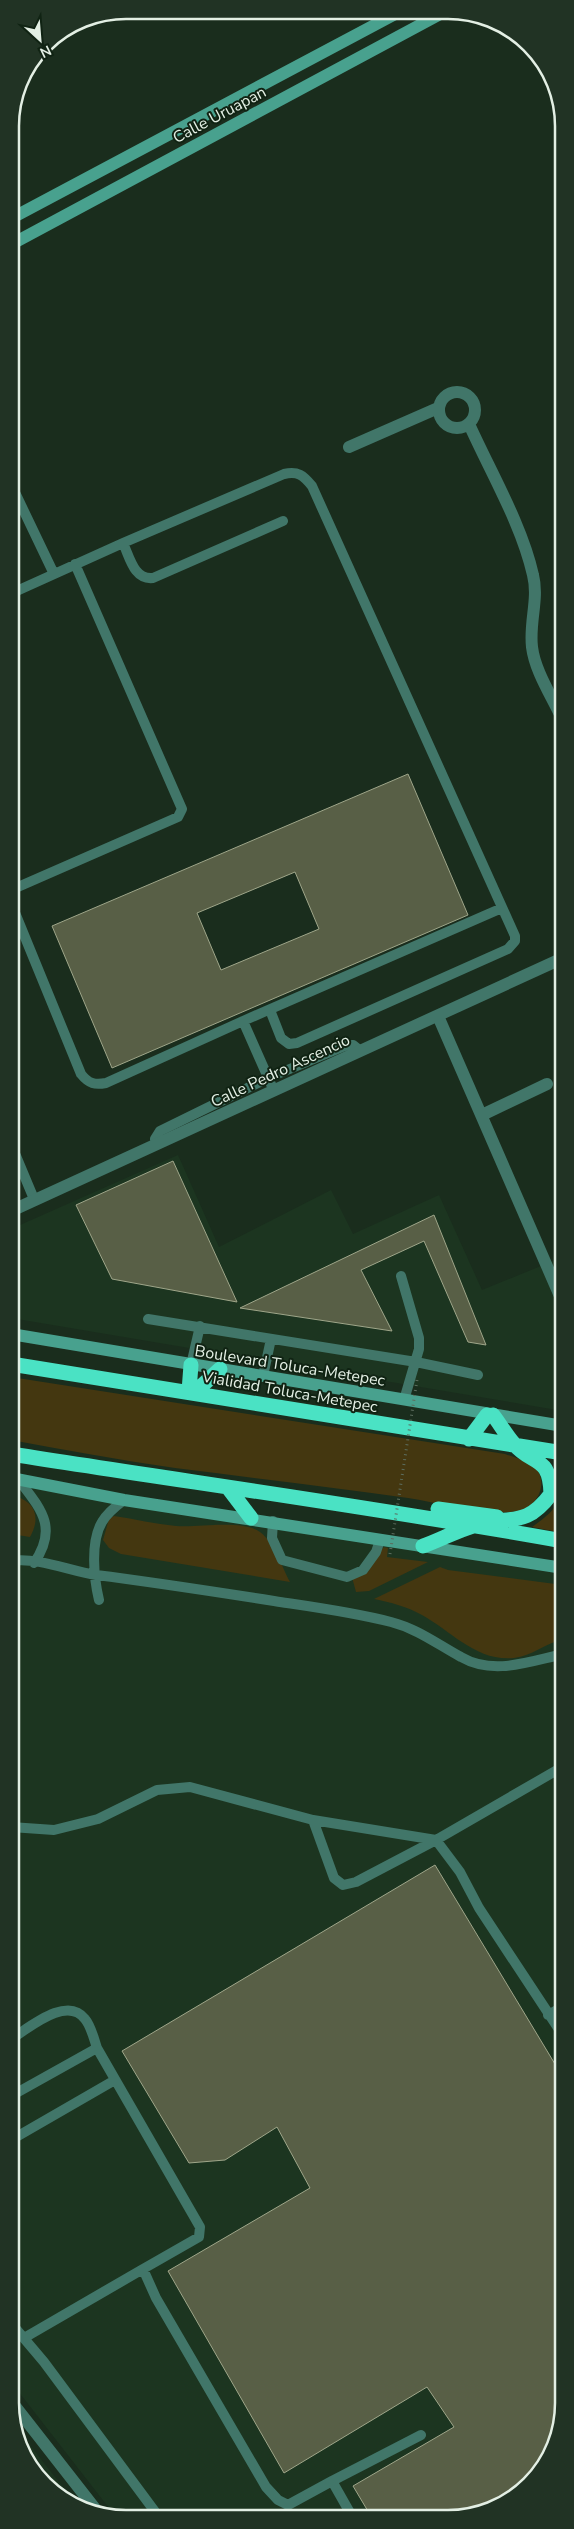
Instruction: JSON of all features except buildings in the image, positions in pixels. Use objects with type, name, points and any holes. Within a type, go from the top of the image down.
[{"type":"highway","name":"Vialidad Toluca-Metepec","points":[[19,1365],[555,1452]]},
{"type":"highway","points":[[191,1365],[192,1392]]},
{"type":"highway","points":[[192,1392],[220,1369]]},
{"type":"highway","points":[[423,1546],[475,1525],[516,1520],[532,1514],[551,1494],[551,1477],[545,1468],[514,1445],[490,1415],[468,1439]]},
{"type":"highway","points":[[19,1455],[228,1488],[379,1508],[555,1539]]},
{"type":"highway","points":[[228,1488],[251,1518]]},
{"type":"highway","points":[[379,1508],[433,1508],[516,1520]]},
{"type":"main road","name":"Calle Uruapan","points":[[19,213],[385,19]]},
{"type":"main road","name":"Calle Uruapan","points":[[19,240],[431,19]]},
{"type":"main road","name":"Boulevard Toluca-Metepec","points":[[19,1335],[555,1425]]},
{"type":"main road","points":[[19,1479],[124,1500],[273,1521],[380,1540],[555,1567]]},
{"type":"street","points":[[455,392],[468,395],[475,406],[473,419],[469,424],[457,428],[451,427],[442,420],[438,408],[440,402],[449,393],[455,392]]},
{"type":"street","points":[[349,447],[438,408]]},
{"type":"street","points":[[469,424],[527,551],[534,577],[536,599],[532,647],[537,663],[555,702]]},
{"type":"street","name":"Calle Pedro Ascencio","points":[[19,1207],[555,962]]},
{"type":"street","points":[[438,1016],[555,1285]]},
{"type":"street","points":[[482,1115],[547,1084]]},
{"type":"street","points":[[20,2412],[92,2505]]},
{"type":"lane","points":[[19,590],[284,474],[295,472],[304,475],[312,486],[502,908],[515,941],[508,949],[289,1044],[281,1038],[270,1010]]},
{"type":"lane","points":[[19,501],[54,574]]},
{"type":"lane","points":[[123,543],[137,573],[146,579],[153,578],[283,521]]},
{"type":"lane","points":[[19,886],[178,817],[182,809],[75,564]]},
{"type":"lane","points":[[19,924],[82,1074],[87,1082],[96,1085],[106,1083],[502,908]]},
{"type":"lane","points":[[243,1021],[274,1091]]},
{"type":"lane","points":[[157,1144],[154,1139],[160,1131],[268,1078],[345,1046],[353,1045],[358,1049],[358,1052]]},
{"type":"lane","points":[[19,1163],[34,1199]]},
{"type":"lane","points":[[401,1276],[419,1338],[416,1362],[404,1400]]},
{"type":"lane","points":[[148,1319],[416,1362],[478,1375]]},
{"type":"lane","points":[[191,1365],[200,1326]]},
{"type":"lane","points":[[262,1376],[271,1339]]},
{"type":"lane","points":[[19,1484],[40,1508],[46,1527],[45,1542],[34,1562]]},
{"type":"lane","points":[[99,1600],[93,1574],[101,1523],[109,1512],[124,1500]]},
{"type":"lane","points":[[273,1521],[272,1538],[282,1560],[347,1577],[363,1570],[376,1552],[380,1540]]},
{"type":"lane","points":[[19,1561],[34,1562],[93,1574],[161,1582],[369,1616],[405,1625],[425,1634],[462,1658],[494,1667],[516,1666],[555,1656]]},
{"type":"lane","points":[[313,1820],[334,1878],[343,1885],[356,1882],[436,1840],[555,1771]]},
{"type":"lane","points":[[19,1828],[54,1830],[98,1820],[157,1790],[190,1787],[313,1820],[436,1840],[460,1872],[479,1908],[555,2025]]},
{"type":"lane","points":[[19,2034],[60,2010],[73,2010],[85,2019],[97,2048],[201,2232],[194,2241],[24,2338]]},
{"type":"lane","points":[[548,2015],[555,2011]]},
{"type":"lane","points":[[19,2092],[97,2048]]},
{"type":"lane","points":[[19,2135],[115,2080]]},
{"type":"lane","points":[[143,2269],[175,2333],[266,2486],[278,2500],[288,2505],[421,2435]]},
{"type":"lane","points":[[19,2332],[44,2362],[154,2510]]},
{"type":"lane","points":[[332,2482],[349,2510]]},
{"type":"path","points":[[390,1554],[417,1380]]},
{"type":"shaded area","points":[[178,1155],[219,1247],[331,1190],[353,1234],[439,1195],[482,1290],[555,1260],[555,1410],[19,1319],[19,1225]]},
{"type":"shaded area","points":[[19,1378],[505,1454],[528,1462],[538,1471],[541,1484],[538,1497],[529,1506],[517,1511],[491,1512],[463,1509],[408,1498],[175,1468],[19,1441]]},
{"type":"shaded area","points":[[19,1485],[555,1573],[555,2410],[552,2429],[519,2483],[502,2496],[476,2507],[448,2510],[110,2509],[19,2392]]},
{"type":"shaded area","points":[[19,1497],[34,1510],[34,1529],[30,1537],[19,1535]]},
{"type":"shaded area","points":[[555,1506],[555,1531],[532,1527],[547,1516]]},
{"type":"shaded area","points":[[114,1516],[176,1526],[231,1525],[252,1528],[265,1536],[290,1582],[121,1554],[109,1548],[103,1540],[109,1519]]},
{"type":"shaded area","points":[[384,1547],[388,1548],[387,1557],[428,1562],[369,1591],[356,1592],[350,1570],[360,1571]]},
{"type":"shaded area","points":[[440,1567],[448,1570],[555,1584],[555,1642],[521,1657],[501,1658],[488,1655],[465,1644],[417,1612],[374,1599]]},
{"type":"shaded area","points":[[25,2439],[67,2492],[50,2479],[37,2463]]}]
